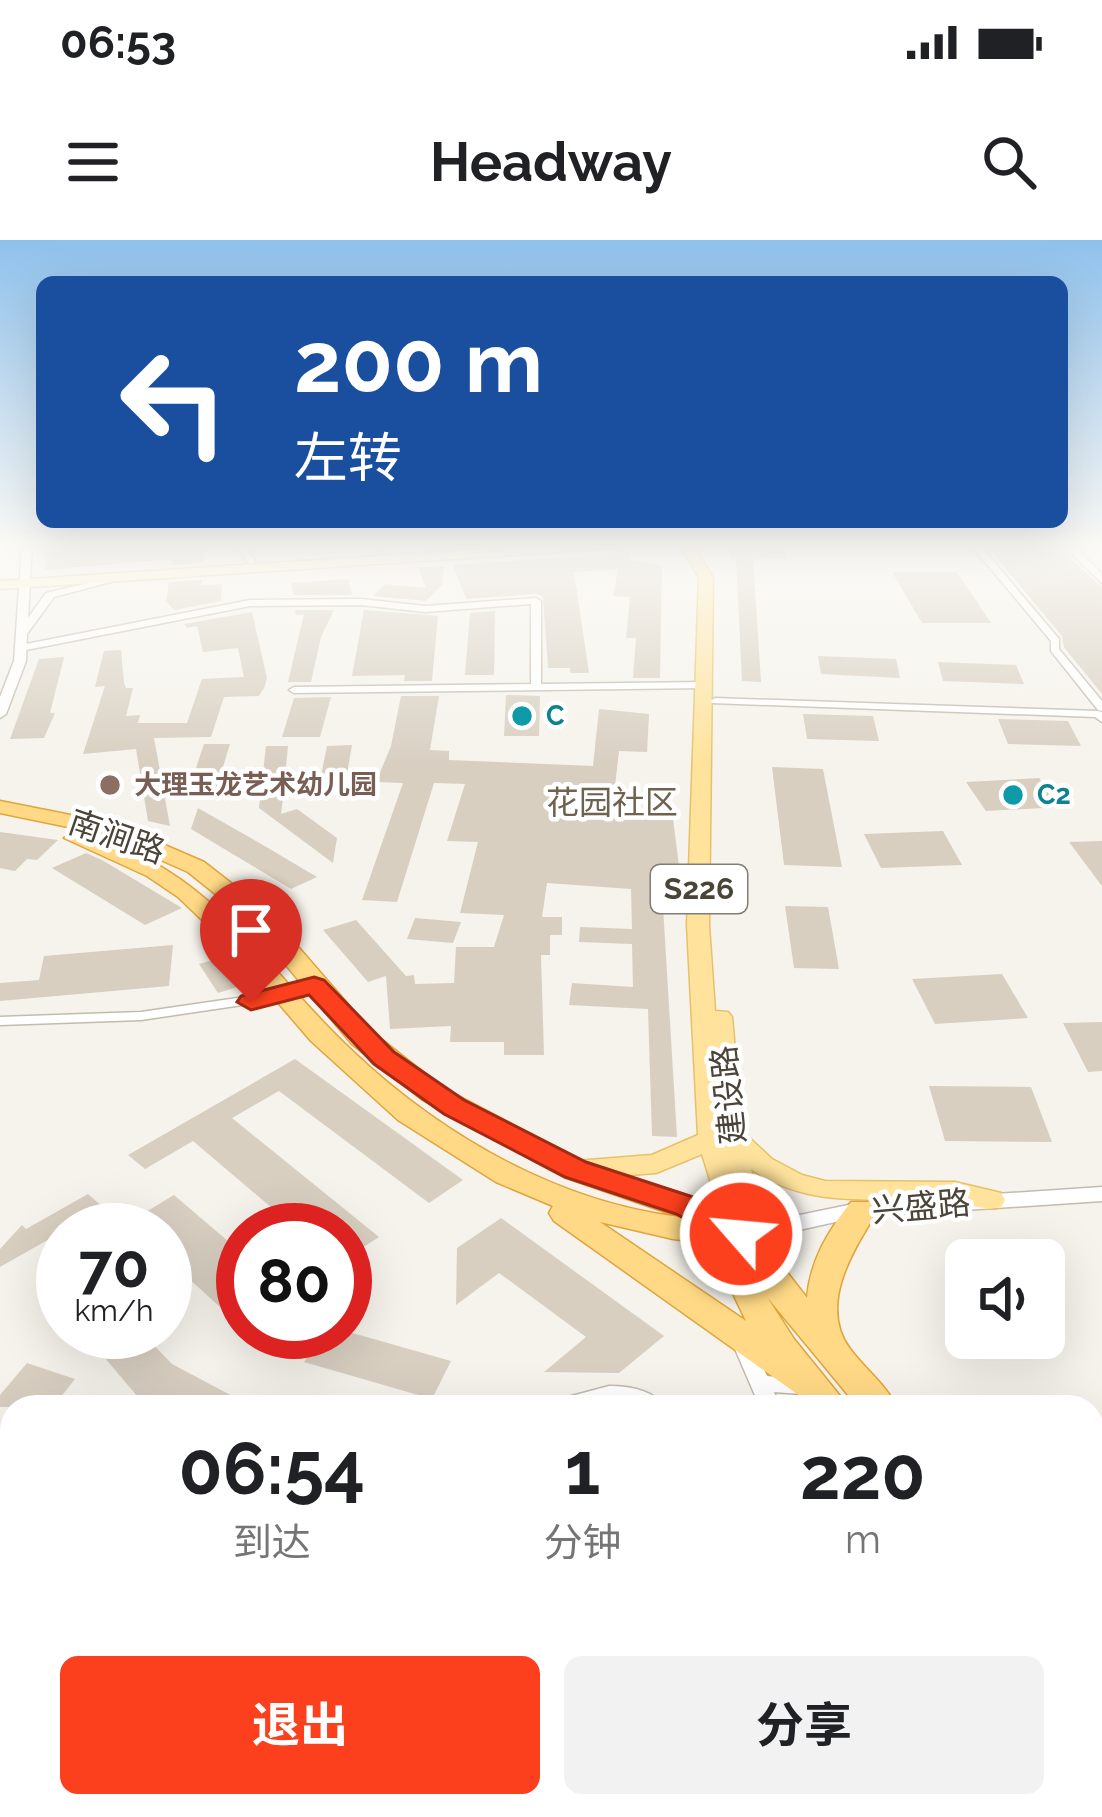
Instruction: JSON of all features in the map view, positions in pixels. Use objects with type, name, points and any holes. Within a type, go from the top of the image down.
[{"type":"highway","name":"南涧路","points":[[0,807],[109,829],[196,867],[258,916],[362,1038],[433,1094],[575,1170],[687,1207],[741,1234]]},
{"type":"highway","name":"南涧路","points":[[0,822],[81,840],[168,877],[220,918],[344,1059],[391,1099],[506,1174],[610,1217],[741,1234]]},
{"type":"highway","points":[[284,994],[314,985]]},
{"type":"highway","points":[[506,1174],[735,1329],[819,1395]]},
{"type":"highway","points":[[830,1349],[823,1283],[836,1244],[862,1210]]},
{"type":"highway","points":[[741,1234],[869,1395]]},
{"type":"highway","points":[[741,1234],[740,1272],[748,1297],[821,1395]]},
{"type":"main road","name":"建设路","points":[[707,618],[720,1136],[743,1196],[741,1234]]},
{"type":"main road","name":"建设路","points":[[710,693],[714,618]]},
{"type":"main road","points":[[575,1170],[656,1163],[720,1136],[771,1170],[817,1192],[944,1192],[991,1200]]},
{"type":"street","points":[[0,714],[17,676],[24,618]]},
{"type":"street","points":[[22,642],[33,618]]},
{"type":"street","points":[[22,642],[165,618]]},
{"type":"street","points":[[536,618],[536,687]]},
{"type":"street","points":[[1036,618],[1100,714]]},
{"type":"street","points":[[294,690],[536,687],[1100,714]]},
{"type":"street","points":[[0,1021],[141,1016],[284,994]]},
{"type":"street","name":"兴盛路","points":[[741,1234],[862,1210],[1102,1194]]},
{"type":"street","points":[[735,1329],[766,1395]]},
{"type":"street","points":[[761,1383],[768,1380],[814,1395]]},
{"type":"street","points":[[606,1395],[636,1395]]},
{"type":"building","points":[[253,618],[267,678],[259,696],[224,697],[211,737],[154,738],[170,826],[148,821],[136,749],[83,754],[105,686],[95,687],[104,651],[121,650],[124,683],[133,688],[126,716],[140,715],[138,723],[187,723],[202,679],[244,677],[238,648],[203,652],[197,626],[184,624]]},
{"type":"building","points":[[303,618],[330,618],[311,682],[288,682]]},
{"type":"building","points":[[363,618],[438,618],[432,681],[404,681],[405,675],[352,676]]},
{"type":"building","points":[[470,618],[495,618],[494,675],[465,675]]},
{"type":"building","points":[[544,618],[581,618],[589,673],[548,668]]},
{"type":"building","points":[[628,618],[661,618],[660,678],[633,678],[636,638],[626,638]]},
{"type":"building","points":[[739,618],[757,618],[761,682],[742,681]]},
{"type":"building","points":[[919,618],[987,618],[991,623],[922,623]]},
{"type":"building","points":[[1047,618],[1102,618],[1102,694],[1064,647],[1062,636]]},
{"type":"building","points":[[818,656],[896,659],[900,678],[821,674]]},
{"type":"building","points":[[64,657],[50,713],[55,713],[44,738],[10,739],[39,659]]},
{"type":"building","points":[[938,662],[1016,665],[1024,684],[943,681]]},
{"type":"building","name":"C","points":[[506,695],[540,696],[539,736],[504,736]]},
{"type":"building","points":[[401,696],[439,696],[430,750],[449,751],[449,760],[593,766],[599,709],[649,714],[647,752],[619,751],[614,795],[625,795],[623,810],[672,811],[680,874],[661,874],[677,1137],[652,1136],[648,1009],[569,1005],[572,983],[633,987],[632,944],[579,942],[580,927],[632,929],[631,889],[547,883],[542,917],[562,917],[562,935],[550,935],[550,955],[541,955],[544,1055],[504,1055],[504,1042],[450,1042],[451,1026],[390,1029],[386,976],[368,982],[323,930],[356,920],[406,976],[414,975],[415,984],[454,983],[456,947],[494,947],[504,915],[460,913],[478,842],[447,841],[465,784],[434,783],[397,902],[362,900],[403,783],[376,782],[391,746]]},
{"type":"building","points":[[331,697],[320,737],[282,737],[294,698]]},
{"type":"building","points":[[803,714],[873,716],[879,741],[807,739]]},
{"type":"building","points":[[998,719],[1068,721],[1081,746],[1008,744]]},
{"type":"building","points":[[204,744],[230,744],[222,770],[228,770],[223,785],[233,784],[229,799],[201,799],[206,785],[195,785],[200,771],[195,771]]},
{"type":"building","points":[[352,745],[345,786],[319,786],[327,746]]},
{"type":"building","points":[[266,746],[288,746],[284,787],[267,787],[283,799],[281,814],[297,809],[337,838],[333,863],[259,808]]},
{"type":"building","points":[[772,767],[823,769],[842,867],[784,865]]},
{"type":"building","name":"C2","points":[[1039,778],[1061,807],[986,811],[966,782]]},
{"type":"building","points":[[198,808],[317,877],[291,889],[191,829]]},
{"type":"building","points":[[943,831],[962,865],[881,868],[864,834]]},
{"type":"building","points":[[0,832],[58,840],[37,860],[27,859],[15,871],[0,868]]},
{"type":"building","points":[[1102,841],[1102,886],[1069,842]]},
{"type":"building","points":[[86,853],[182,908],[145,925],[52,868]]},
{"type":"building","points":[[785,906],[828,907],[839,969],[794,968]]},
{"type":"building","points":[[415,918],[461,922],[453,943],[407,939]]},
{"type":"building","points":[[173,945],[169,986],[0,1001],[0,983],[39,980],[44,956]]},
{"type":"building","points":[[227,956],[247,984],[218,993],[199,964]]},
{"type":"building","points":[[1002,974],[1028,1018],[935,1024],[912,979]]},
{"type":"building","points":[[1102,1022],[1102,1071],[1088,1072],[1063,1023]]},
{"type":"building","points":[[295,1059],[463,1180],[429,1203],[279,1091],[232,1118],[337,1203],[266,1203],[193,1141],[145,1169],[128,1155]]},
{"type":"building","points":[[929,1086],[1031,1087],[1052,1142],[945,1141]]},
{"type":"building","points":[[88,1194],[98,1203],[72,1203]]},
{"type":"building","points":[[174,1195],[183,1203],[161,1203]]},
{"type":"building","points":[[192,1210],[216,1231],[216,1303],[192,1282]]},
{"type":"building","points":[[501,1218],[664,1336],[619,1373],[544,1372],[586,1337],[499,1273],[456,1305],[457,1248]]},
{"type":"building","points":[[36,1223],[36,1247],[0,1267],[0,1249],[22,1225],[26,1229]]},
{"type":"building","points":[[372,1339],[451,1361],[434,1395],[418,1395],[304,1362],[372,1359]]},
{"type":"building","points":[[106,1359],[167,1359],[230,1395],[136,1395]]},
{"type":"building","points":[[27,1363],[75,1379],[62,1395],[0,1395]]},
{"type":"place","name":"C","points":[[522,716]]},
{"type":"place","name":"大理玉龙艺术幼儿园","points":[[110,785]]},
{"type":"place","name":"C2","points":[[1013,795]]},
{"type":"district","name":"花园社区","points":[[612,802]]},
{"type":"route","points":[[251,1002],[314,985],[384,1058],[454,1107],[575,1170],[687,1207],[741,1234]]}]
